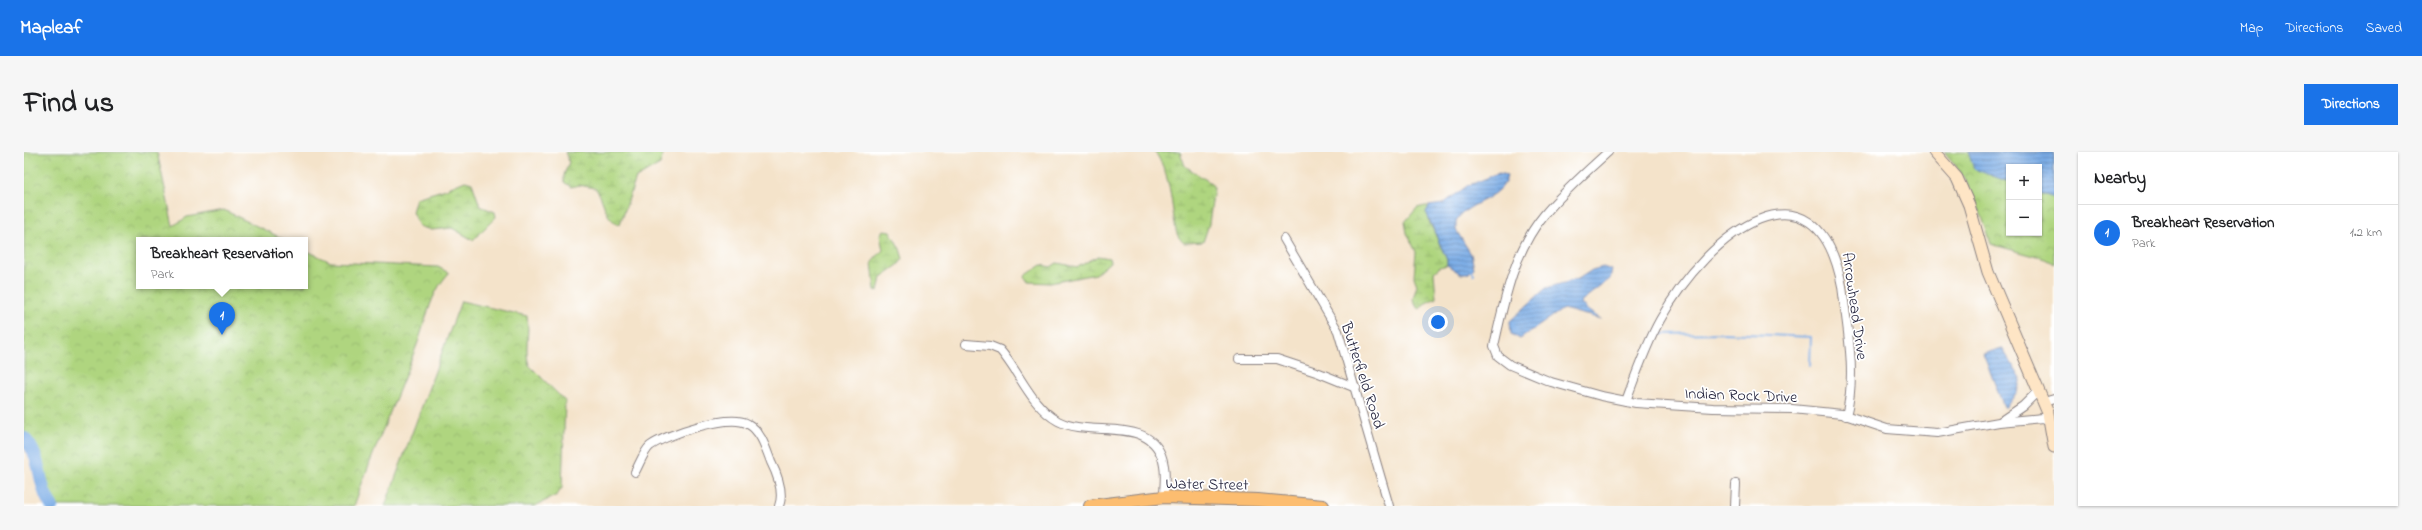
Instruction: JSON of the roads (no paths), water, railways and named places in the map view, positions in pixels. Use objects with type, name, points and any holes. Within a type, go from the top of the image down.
[{"type":"main road","points":[[1934,152],[1957,178],[1969,205],[1988,272],[2039,390],[2049,400],[2050,421],[2054,447]]},
{"type":"main road","name":"Water Street","points":[[1090,506],[1164,497],[1266,500],[1323,506]]},
{"type":"street","name":"Indian Rock Drive","points":[[1608,152],[1544,215],[1526,244],[1511,279],[1494,346],[1498,356],[1510,365],[1551,382],[1626,401],[1713,408],[1792,409],[1846,416],[1887,429],[1937,433],[1999,422],[2043,418],[2050,421]]},
{"type":"street","name":"Arrowhead Drive","points":[[1829,233],[1838,260],[1852,364],[1850,403],[1846,416]]},
{"type":"street","points":[[1626,401],[1659,321],[1691,268],[1718,235]]},
{"type":"street","name":"Butterfield Road","points":[[1284,239],[1338,331],[1356,388],[1389,506]]},
{"type":"street","points":[[966,344],[990,346],[1000,350],[1041,408],[1058,421],[1081,428],[1118,430],[1143,434],[1158,449],[1164,466],[1164,497]]},
{"type":"street","points":[[1239,359],[1277,359],[1319,372],[1356,388]]},
{"type":"street","points":[[1999,422],[2023,406],[2039,390]]},
{"type":"street","points":[[635,472],[649,447],[672,434],[728,420],[742,420],[757,430],[774,467],[779,484],[779,506]]},
{"type":"street","points":[[1735,506],[1736,484]]},
{"type":"water","points":[[1968,152],[2054,152],[2054,198],[2042,194],[2042,164],[2006,164],[2006,181],[1974,169]]},
{"type":"water","points":[[1499,173],[1507,175],[1499,190],[1461,214],[1456,221],[1456,230],[1471,254],[1474,268],[1468,274],[1461,274],[1447,265],[1447,260],[1426,212],[1429,206],[1443,204],[1467,186]]},
{"type":"water","points":[[1603,267],[1612,270],[1610,279],[1580,302],[1587,310],[1601,319],[1563,309],[1520,339],[1511,334],[1510,321],[1546,288],[1578,279],[1592,270]]},
{"type":"water","points":[[2002,348],[2021,379],[2017,392],[2006,407],[2004,407],[1983,354]]},
{"type":"waterway","points":[[1471,269],[1474,274]]},
{"type":"waterway","points":[[1660,334],[1725,333],[1811,337],[1810,365]]},
{"type":"waterway","points":[[24,438],[34,454],[44,490],[52,506]]},
{"type":"waterway","points":[[24,442],[34,460],[49,506]]},
{"type":"place","name":"Breakheart Reservation","points":[[222,335]]}]
